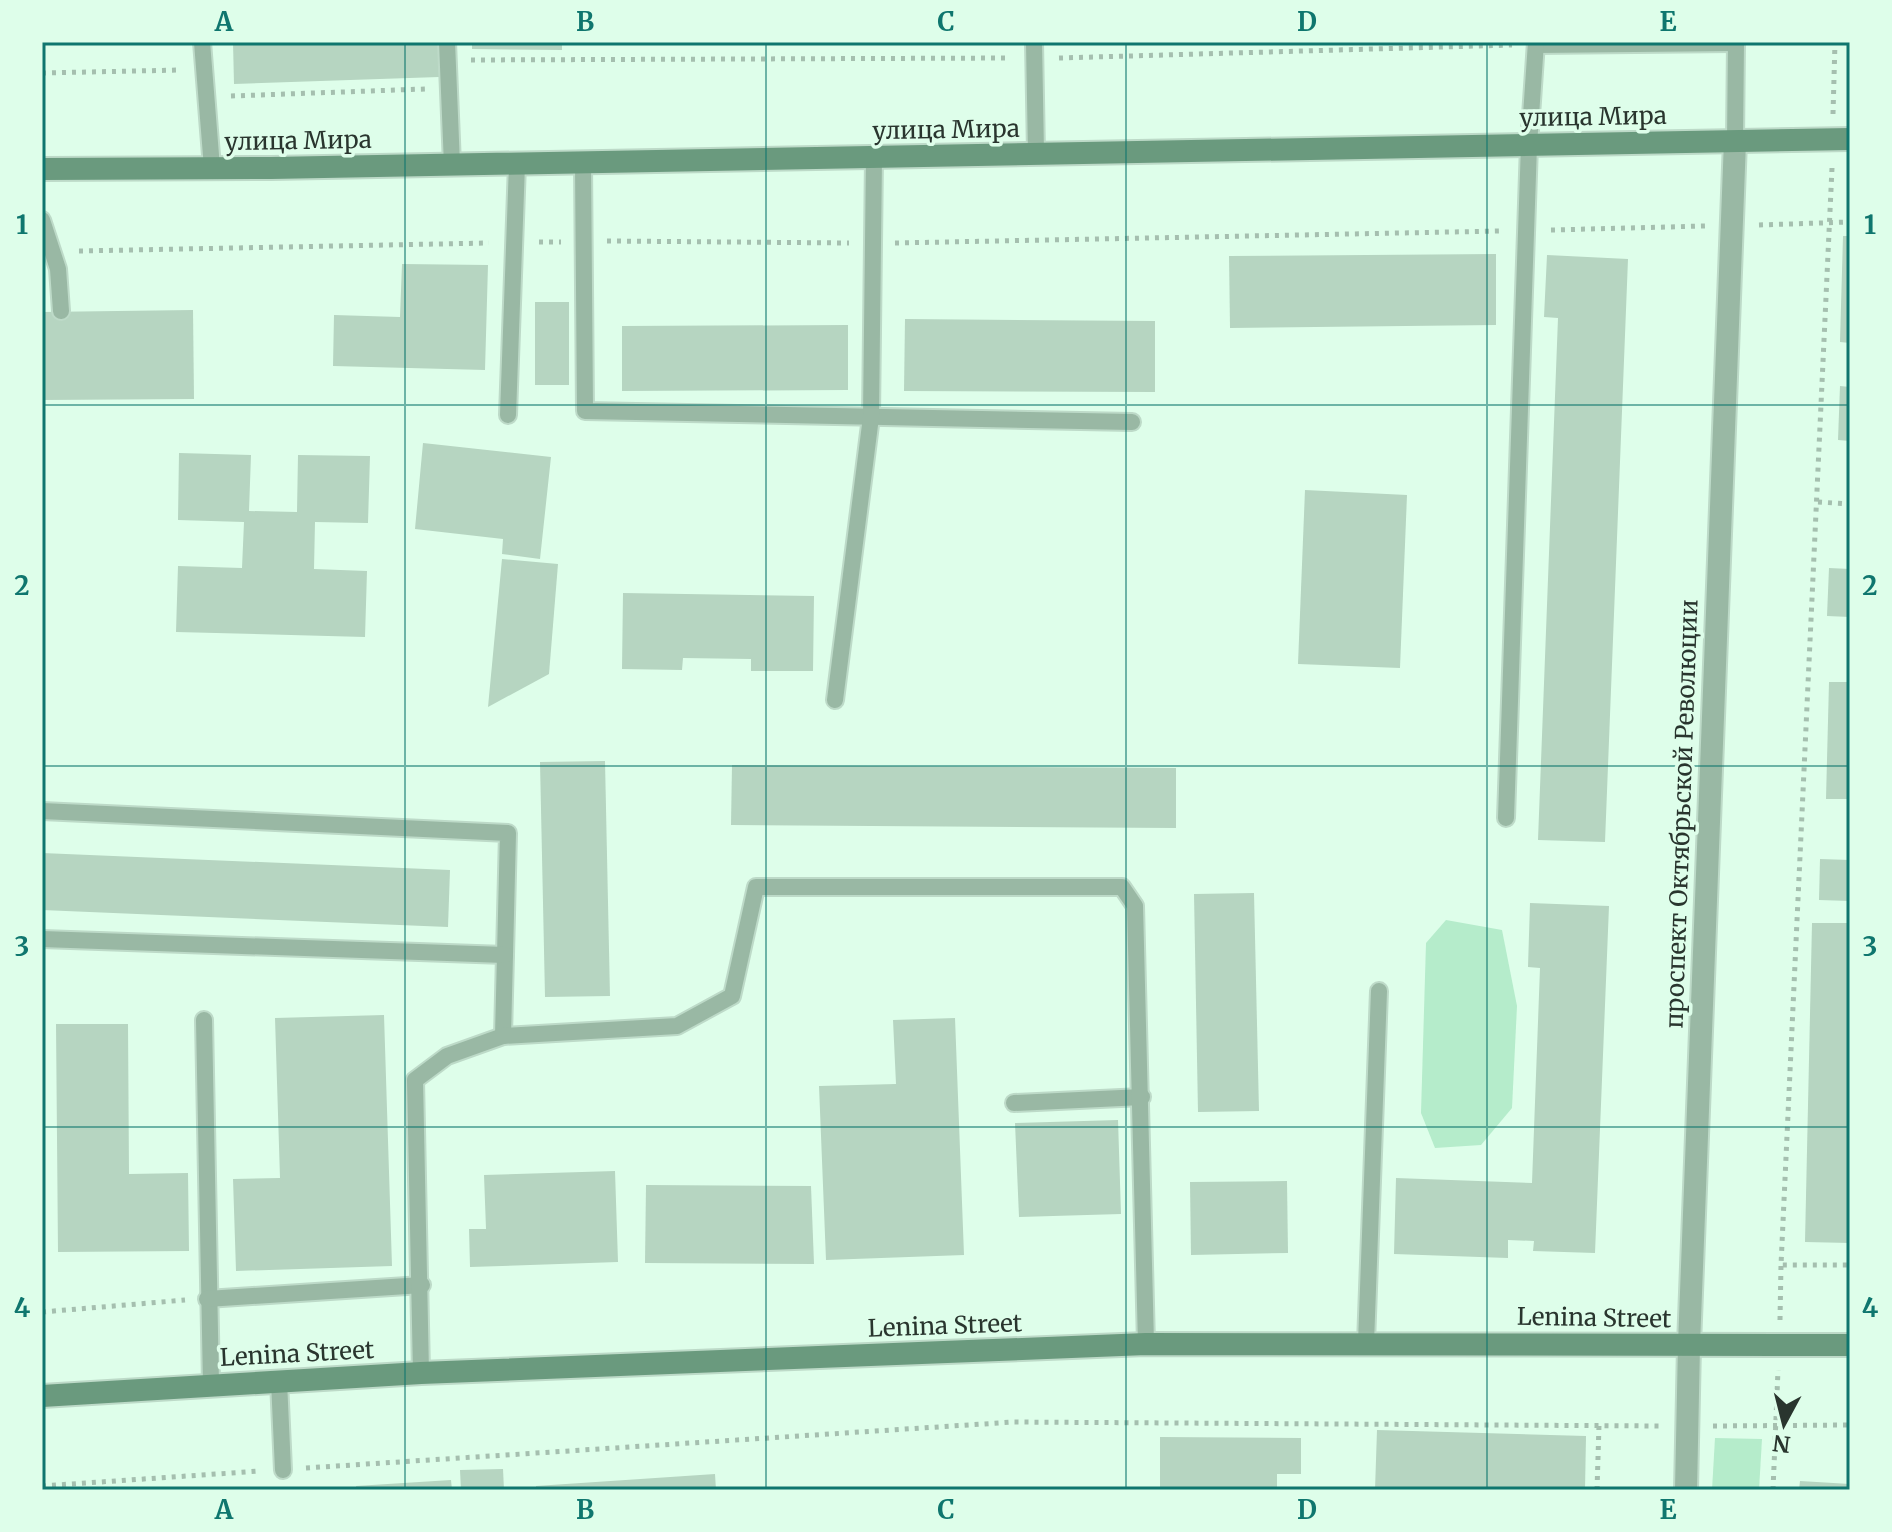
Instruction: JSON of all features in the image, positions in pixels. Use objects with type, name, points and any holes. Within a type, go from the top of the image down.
[{"type":"main road","name":"улица Мира","points":[[42,169],[583,163],[1841,139]]},
{"type":"main road","name":"Lenina Street","points":[[42,1396],[421,1373],[1146,1344],[1850,1345]]},
{"type":"street","name":"проспект Октябрьской Революции","points":[[1686,1490],[1735,141]]},
{"type":"lane","points":[[202,42],[212,168]]},
{"type":"lane","points":[[447,42],[452,165]]},
{"type":"lane","points":[[1506,818],[1529,145],[1536,43],[1735,43],[1735,141]]},
{"type":"lane","points":[[1034,50],[1036,154]]},
{"type":"lane","points":[[835,700],[871,417],[874,157]]},
{"type":"lane","points":[[583,163],[587,241],[585,411],[1132,422]]},
{"type":"lane","points":[[508,415],[517,164]]},
{"type":"lane","points":[[42,220],[58,269],[61,311]]},
{"type":"lane","points":[[42,811],[508,833],[503,1036]]},
{"type":"lane","points":[[421,1373],[422,1285],[415,1080],[447,1056],[503,1036],[677,1026],[732,996],[756,887],[1122,887],[1135,906],[1146,1344]]},
{"type":"lane","points":[[42,939],[505,955]]},
{"type":"lane","points":[[1366,1343],[1379,991]]},
{"type":"lane","points":[[204,1020],[211,1384]]},
{"type":"lane","points":[[1014,1103],[1142,1097]]},
{"type":"lane","points":[[207,1299],[422,1285]]},
{"type":"lane","points":[[279,1381],[283,1470]]},
{"type":"path","points":[[1773,1490],[1781,1265],[1832,222],[1841,139],[1835,42]]},
{"type":"path","points":[[42,73],[184,70],[223,96],[449,88],[459,60],[1536,43]]},
{"type":"path","points":[[53,251],[587,241],[875,243],[1850,222]]},
{"type":"path","points":[[1818,502],[1850,504]]},
{"type":"path","points":[[1781,1265],[1850,1265]]},
{"type":"path","points":[[42,1312],[207,1299]]},
{"type":"path","points":[[42,1486],[1014,1422],[1850,1425]]},
{"type":"path","points":[[1597,1490],[1599,1425]]},
{"type":"green space","points":[[1446,920],[1502,930],[1517,1006],[1512,1108],[1481,1145],[1435,1148],[1421,1113],[1426,943]]},
{"type":"green space","points":[[1715,1438],[1762,1439],[1759,1490],[1712,1490]]},
{"type":"building","points":[[233,42],[438,42],[439,77],[234,84]]},
{"type":"building","points":[[472,42],[562,42],[562,50],[472,49]]},
{"type":"building","points":[[1843,236],[1850,236],[1850,343],[1840,342]]},
{"type":"building","points":[[1496,254],[1496,325],[1230,328],[1229,256]]},
{"type":"building","points":[[1547,255],[1628,259],[1605,842],[1538,840],[1558,318],[1544,317]]},
{"type":"building","points":[[402,264],[488,265],[485,370],[333,366],[334,315],[400,317]]},
{"type":"building","points":[[535,302],[569,302],[569,385],[535,385]]},
{"type":"building","points":[[193,310],[194,399],[42,400],[42,312]]},
{"type":"building","points":[[905,319],[1155,321],[1155,392],[904,391]]},
{"type":"building","points":[[848,325],[848,390],[622,391],[622,326]]},
{"type":"building","points":[[1840,386],[1850,387],[1850,441],[1838,440]]},
{"type":"building","points":[[423,443],[551,457],[540,559],[502,554],[503,539],[415,529]]},
{"type":"building","points":[[179,453],[251,455],[249,511],[297,512],[298,455],[370,456],[368,523],[315,522],[314,569],[367,571],[365,637],[176,632],[178,566],[242,568],[244,522],[178,520]]},
{"type":"building","points":[[1305,490],[1407,495],[1400,668],[1298,664]]},
{"type":"building","points":[[502,559],[558,564],[549,674],[488,707]]},
{"type":"building","points":[[1829,568],[1850,569],[1850,617],[1827,616]]},
{"type":"building","points":[[623,593],[814,596],[813,671],[751,671],[751,659],[683,658],[682,670],[622,669]]},
{"type":"building","points":[[1829,682],[1850,682],[1850,799],[1826,799]]},
{"type":"building","points":[[605,761],[610,996],[545,997],[540,762]]},
{"type":"building","points":[[732,765],[1176,768],[1176,828],[731,825]]},
{"type":"building","points":[[42,853],[450,870],[448,927],[42,910]]},
{"type":"building","points":[[1820,859],[1850,860],[1850,901],[1819,900]]},
{"type":"building","points":[[1254,893],[1259,1111],[1198,1112],[1194,894]]},
{"type":"building","points":[[1530,903],[1609,906],[1595,1253],[1533,1251],[1534,1241],[1508,1240],[1508,1258],[1394,1254],[1396,1178],[1532,1183],[1540,968],[1528,967]]},
{"type":"building","points":[[1812,923],[1850,923],[1850,1243],[1805,1242]]},
{"type":"building","points":[[384,1015],[392,1266],[236,1271],[233,1179],[280,1178],[275,1018]]},
{"type":"building","points":[[955,1018],[964,1255],[826,1260],[819,1086],[896,1084],[893,1020]]},
{"type":"building","points":[[56,1024],[128,1024],[129,1174],[188,1173],[189,1251],[58,1252]]},
{"type":"building","points":[[1118,1120],[1121,1214],[1019,1217],[1015,1123]]},
{"type":"building","points":[[615,1171],[618,1262],[470,1267],[469,1229],[486,1229],[484,1175]]},
{"type":"building","points":[[1287,1181],[1288,1253],[1191,1255],[1190,1182]]},
{"type":"building","points":[[646,1185],[811,1186],[814,1264],[645,1263]]},
{"type":"building","points":[[1377,1430],[1586,1436],[1585,1490],[1375,1490]]},
{"type":"building","points":[[1160,1437],[1301,1438],[1301,1474],[1277,1474],[1277,1490],[1160,1490]]},
{"type":"building","points":[[503,1469],[504,1490],[461,1490],[460,1470]]},
{"type":"building","points":[[715,1474],[716,1490],[536,1490],[536,1486]]},
{"type":"building","points":[[451,1480],[452,1490],[357,1490],[356,1486]]},
{"type":"building","points":[[1800,1481],[1850,1484],[1850,1490],[1799,1490]]}]
